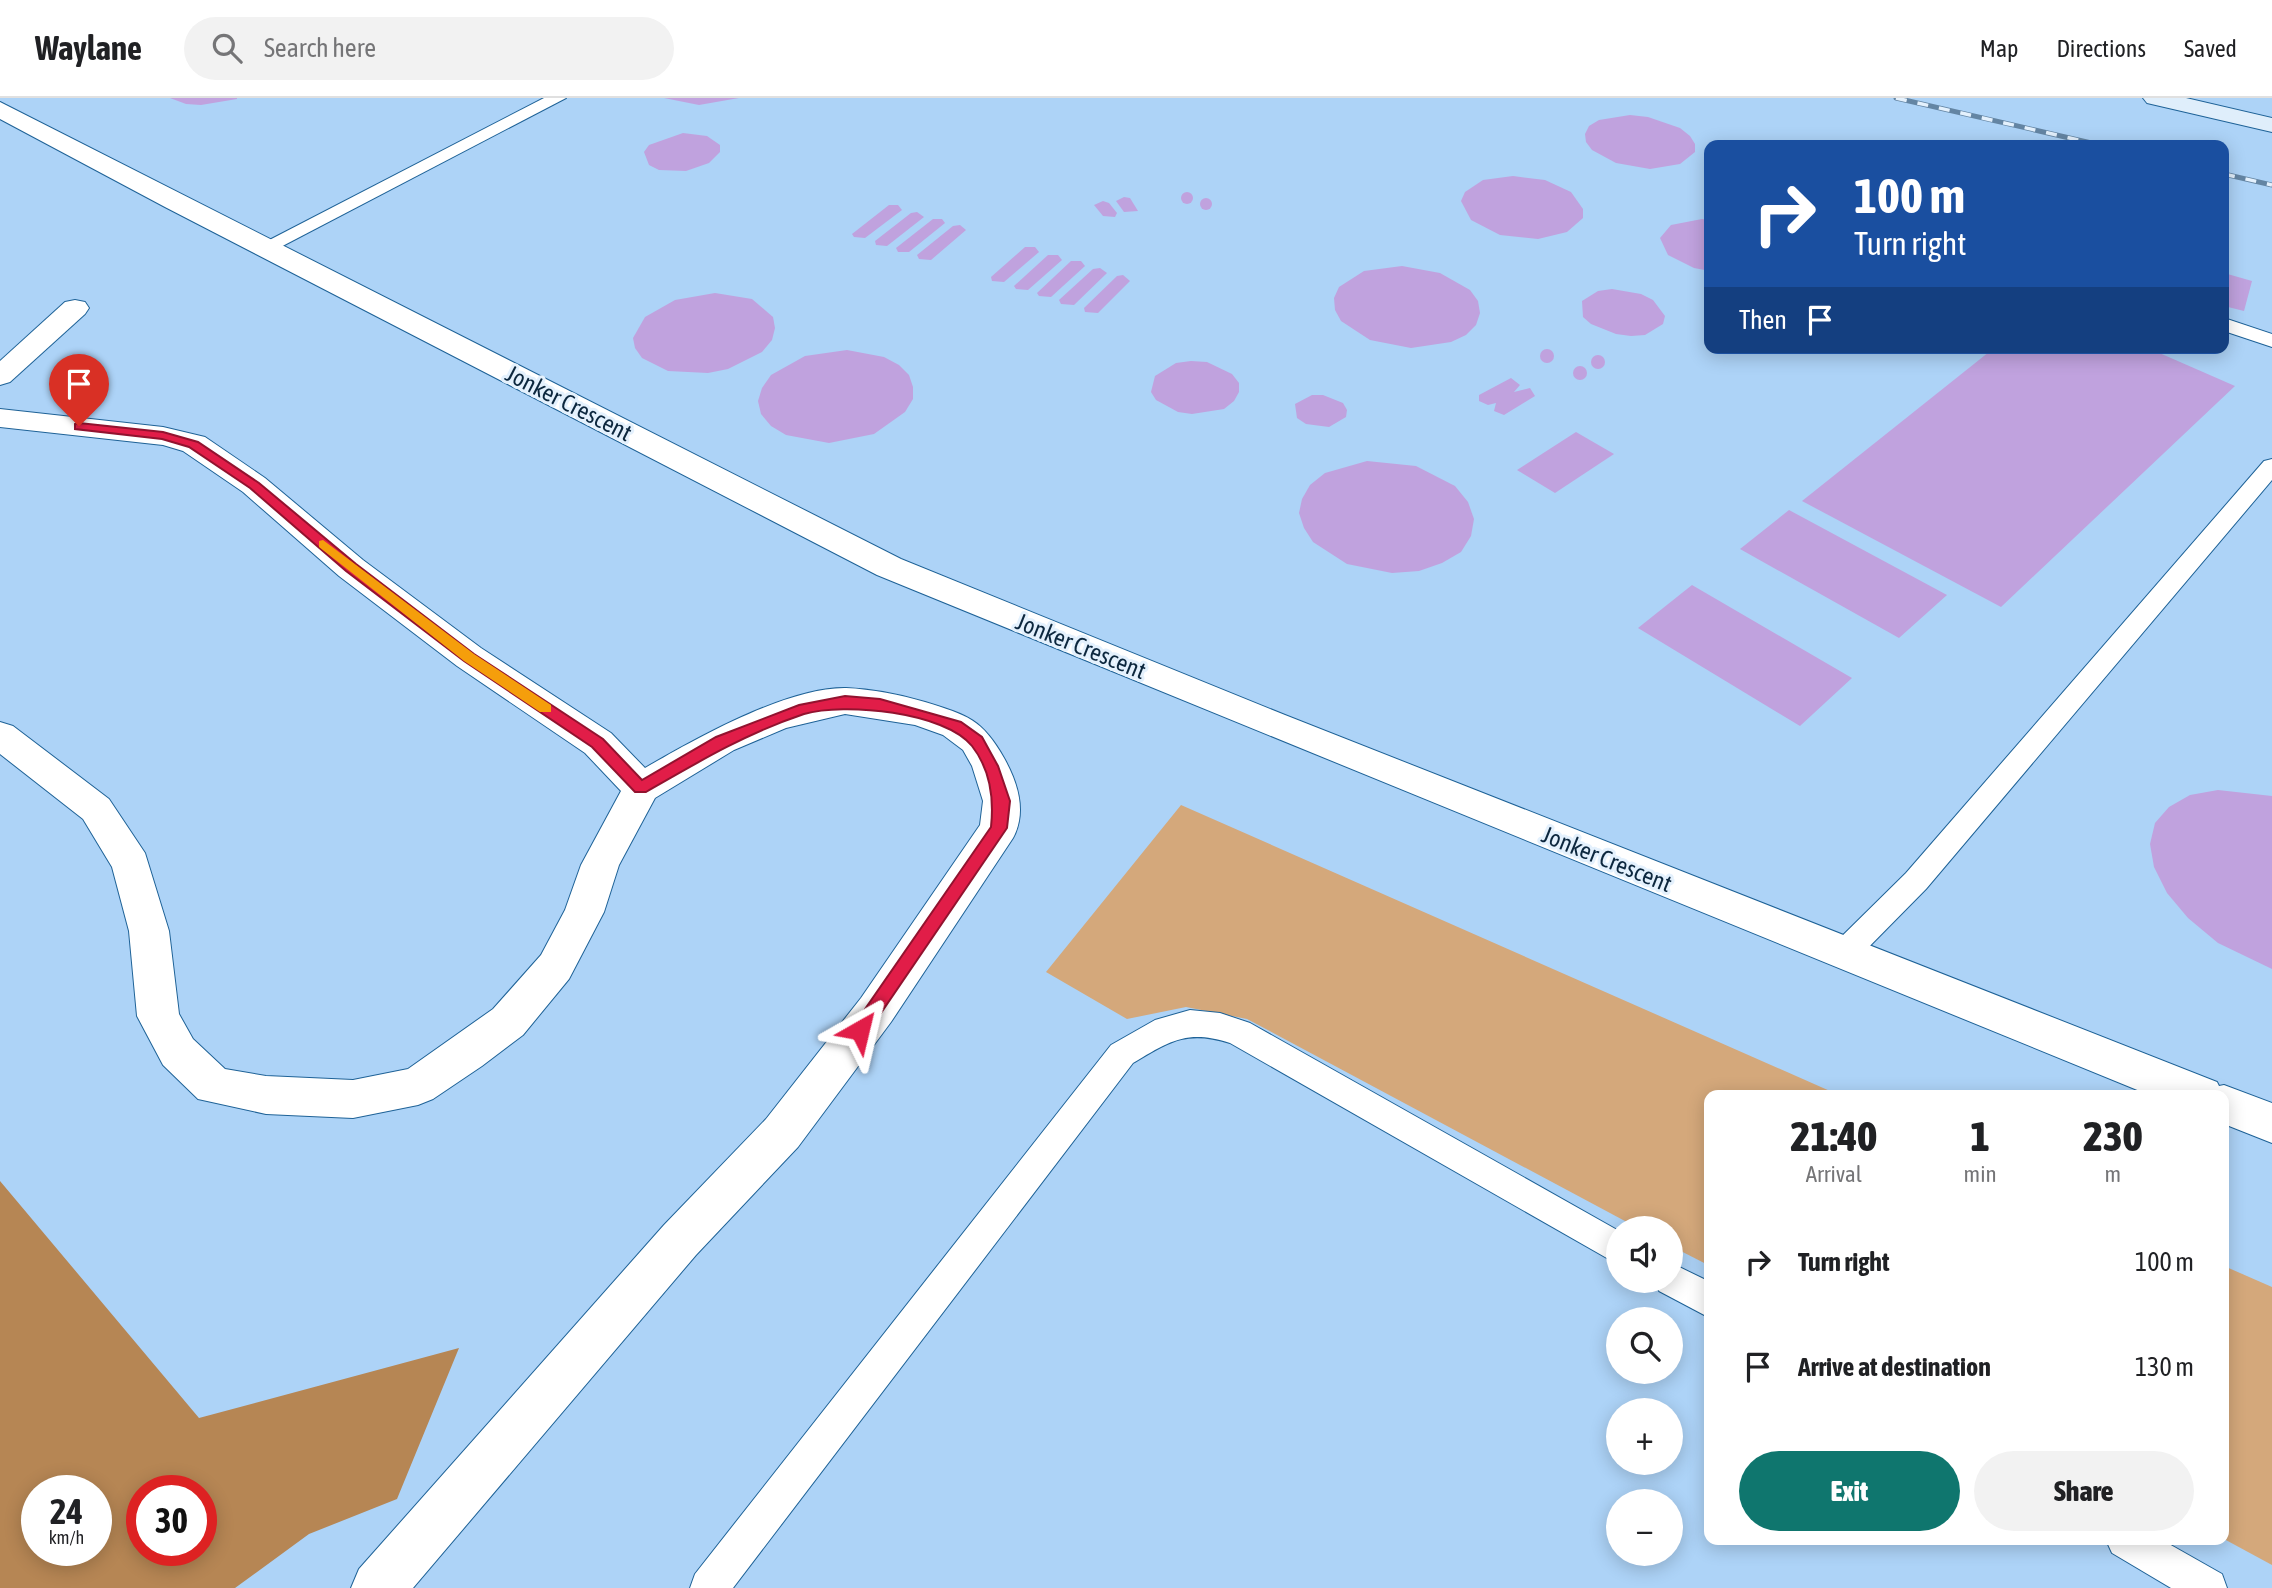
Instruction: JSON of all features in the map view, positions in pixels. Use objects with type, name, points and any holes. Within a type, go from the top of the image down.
[{"type":"street","points":[[2155,98],[2272,125]]},
{"type":"street","points":[[2222,98],[2272,110]]},
{"type":"street","name":"Jonker Crescent","points":[[0,109],[264,248],[889,567],[1843,954],[2187,1090]]},
{"type":"street","points":[[0,376],[75,308]]},
{"type":"street","points":[[0,418],[163,436],[194,444],[254,485],[351,568],[469,657],[598,743],[641,788]]},
{"type":"street","points":[[0,734],[96,809],[131,864],[149,931],[159,1016],[178,1052],[213,1086],[266,1095],[353,1099],[418,1086],[508,1022],[555,967],[584,912],[600,865],[641,788],[721,741],[804,709],[845,701],[905,710],[956,726],[976,741],[990,766],[1002,801],[999,828],[876,1010],[782,1133],[680,1240],[379,1588]]},
{"type":"street","points":[[2229,1106],[2272,1123]]},
{"type":"lane","points":[[264,248],[557,98]]},
{"type":"lane","points":[[2229,326],[2272,341]]},
{"type":"lane","points":[[1843,954],[1916,880],[2272,466]]},
{"type":"lane","points":[[709,1588],[1122,1054],[1175,1024],[1205,1021],[1238,1032],[1606,1243]]},
{"type":"lane","points":[[1683,1286],[1704,1298]]},
{"type":"lane","points":[[2134,1545],[2208,1588]]},
{"type":"shaded area","points":[[1181,805],[1828,1090],[1704,1090],[1704,1263],[1683,1252],[1683,1216],[1616,1216],[1247,1019],[1186,1007],[1127,1019],[1046,972]]},
{"type":"shaded area","points":[[0,1181],[199,1418],[459,1348],[397,1499],[309,1534],[235,1588],[0,1588]]},
{"type":"shaded area","points":[[2229,1268],[2272,1287],[2272,1565],[2229,1542]]},
{"type":"building","points":[[170,98],[237,99],[201,105],[186,104]]},
{"type":"building","points":[[664,98],[739,98],[699,105]]},
{"type":"building","points":[[1630,115],[1648,117],[1680,128],[1695,144],[1695,152],[1680,164],[1650,169],[1616,163],[1592,150],[1586,142],[1585,134],[1589,126],[1599,120]]},
{"type":"building","points":[[683,133],[707,136],[720,145],[720,152],[709,163],[686,171],[659,170],[649,165],[644,152],[649,145]]},
{"type":"building","points":[[1513,176],[1545,180],[1571,192],[1583,209],[1583,218],[1567,232],[1538,239],[1500,235],[1471,220],[1461,201],[1465,192],[1483,180]]},
{"type":"building","points":[[1187,192],[1193,198],[1187,204],[1181,198]]},
{"type":"building","points":[[1124,197],[1130,198],[1138,211],[1124,212],[1116,201]]},
{"type":"building","points":[[1206,198],[1212,204],[1206,210],[1200,204]]},
{"type":"building","points":[[1103,201],[1109,203],[1117,213],[1115,217],[1103,216],[1094,205]]},
{"type":"building","points":[[889,205],[898,205],[902,210],[865,238],[854,237],[852,234]]},
{"type":"building","points":[[917,212],[924,217],[887,246],[876,245],[875,241],[911,213]]},
{"type":"building","points":[[933,219],[942,219],[945,223],[909,252],[898,252],[896,248]]},
{"type":"building","points":[[1704,219],[1704,270],[1668,255],[1660,238],[1671,225]]},
{"type":"building","points":[[960,225],[966,230],[931,260],[919,259],[917,255],[953,226]]},
{"type":"building","points":[[1025,247],[1035,247],[1039,252],[1004,282],[992,281],[991,277]]},
{"type":"building","points":[[1048,255],[1058,255],[1062,260],[1028,290],[1016,289],[1014,286]]},
{"type":"building","points":[[1071,261],[1081,261],[1085,266],[1051,297],[1039,296],[1037,293]]},
{"type":"building","points":[[1402,266],[1440,273],[1470,290],[1478,301],[1480,313],[1476,325],[1466,335],[1451,342],[1411,348],[1370,340],[1341,321],[1335,310],[1334,298],[1339,287],[1364,271]]},
{"type":"building","points":[[1100,268],[1107,273],[1074,305],[1061,304],[1059,300],[1093,269]]},
{"type":"building","points":[[2229,274],[2252,281],[2244,311],[2229,307]]},
{"type":"building","points":[[1123,275],[1130,281],[1098,313],[1085,312],[1084,308],[1117,276]]},
{"type":"building","points":[[1612,289],[1641,294],[1653,300],[1665,316],[1663,324],[1645,335],[1631,336],[1616,334],[1591,324],[1583,317],[1582,301],[1598,291]]},
{"type":"building","points":[[715,293],[752,299],[773,317],[775,328],[772,340],[762,352],[728,369],[708,373],[668,371],[642,358],[635,348],[633,338],[645,317],[675,300]]},
{"type":"building","points":[[1544,349],[1550,349],[1554,356],[1550,363],[1544,363],[1540,359],[1540,353]]},
{"type":"building","points":[[847,350],[884,357],[899,365],[909,375],[913,399],[905,412],[874,434],[829,443],[786,435],[771,426],[761,414],[758,401],[762,388],[771,375],[805,356]]},
{"type":"building","points":[[1986,354],[2162,354],[2235,386],[2001,607],[1802,501]]},
{"type":"building","points":[[1595,355],[1601,355],[1605,362],[1601,369],[1595,369],[1591,365],[1591,359]]},
{"type":"building","points":[[1207,362],[1232,374],[1239,383],[1239,392],[1234,401],[1224,409],[1192,414],[1178,412],[1156,400],[1151,392],[1155,376],[1176,363]]},
{"type":"building","points":[[1577,366],[1583,366],[1587,373],[1583,380],[1577,380],[1573,376],[1573,370]]},
{"type":"building","points":[[1511,378],[1520,385],[1514,392],[1530,388],[1535,396],[1504,415],[1494,411],[1496,403],[1488,405],[1479,401],[1479,395]]},
{"type":"building","points":[[1312,395],[1323,395],[1343,403],[1347,410],[1346,417],[1329,427],[1306,424],[1297,418],[1295,404]]},
{"type":"building","points":[[1576,432],[1614,454],[1555,493],[1517,470]]},
{"type":"building","points":[[1367,461],[1416,466],[1455,486],[1468,502],[1474,519],[1471,536],[1461,552],[1442,563],[1419,571],[1392,573],[1347,564],[1313,542],[1299,513],[1302,499],[1310,485],[1325,473]]},
{"type":"building","points":[[1789,510],[1947,595],[1899,638],[1740,549]]},
{"type":"building","points":[[1692,585],[1852,678],[1800,726],[1638,628]]},
{"type":"building","points":[[2218,790],[2272,796],[2272,969],[2218,943],[2188,918],[2167,893],[2154,867],[2150,844],[2155,823],[2169,807],[2190,795]]},
{"type":"railway","points":[[1896,98],[2078,140]]},
{"type":"railway","points":[[2229,175],[2272,185]]},
{"type":"slow traffic","points":[[323,544],[469,657],[546,708]]},
{"type":"route","points":[[79,426],[163,436],[194,444],[254,485],[351,568],[469,657],[598,743],[641,788],[721,741],[804,709],[845,701],[918,713],[956,726],[976,741],[990,766],[1002,801],[999,828],[860,1030]]}]
